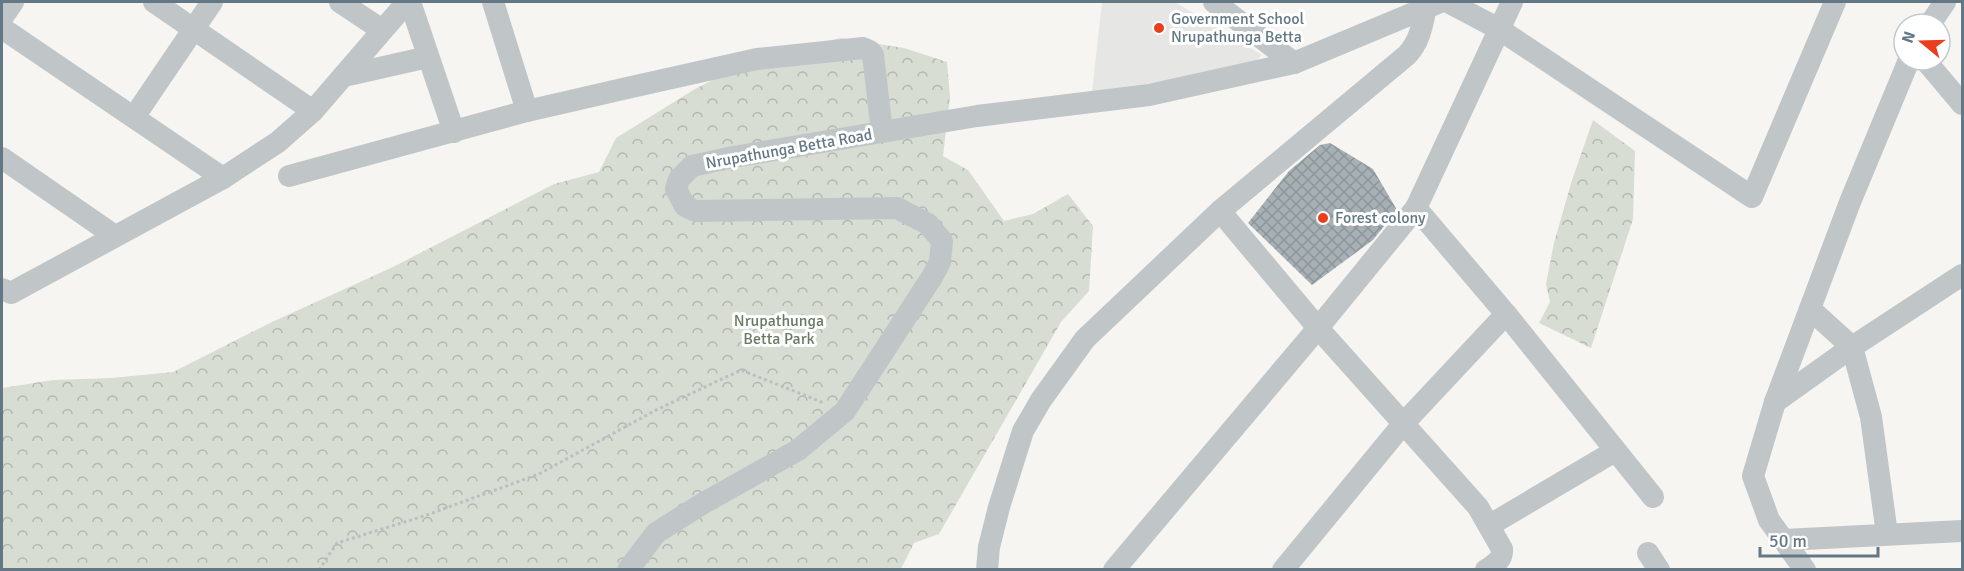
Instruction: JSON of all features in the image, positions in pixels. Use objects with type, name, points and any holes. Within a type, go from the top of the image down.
[{"type":"street","points":[[2,18],[13,2]]},
{"type":"street","points":[[154,2],[314,111]]},
{"type":"street","points":[[134,117],[212,2]]},
{"type":"street","points":[[340,2],[382,30]]},
{"type":"street","points":[[2,289],[11,293],[223,178],[278,142],[314,111],[408,2],[454,132]]},
{"type":"street","points":[[493,2],[527,111]]},
{"type":"street","points":[[1214,2],[1294,63]]},
{"type":"street","points":[[1448,2],[1499,29],[1752,197],[1835,2]]},
{"type":"street","points":[[1114,570],[1416,208],[1512,2]]},
{"type":"street","points":[[987,570],[989,547],[999,507],[1023,431],[1041,400],[1085,339],[1220,211],[1407,56],[1421,35],[1433,4]]},
{"type":"street","name":"Nrupathunga Betta Road","points":[[628,570],[656,532],[798,450],[845,411],[932,277],[939,262],[942,241],[928,224],[897,208],[695,211],[685,206],[676,189],[679,179],[692,166],[766,150],[977,116],[1149,96],[1294,63],[1433,4]]},
{"type":"street","points":[[2,28],[223,178]]},
{"type":"street","points":[[289,176],[527,111],[757,59],[863,48],[873,55],[882,132]]},
{"type":"street","points":[[344,76],[428,57]]},
{"type":"street","points":[[1805,570],[1769,520],[1753,476],[1775,402],[1850,202],[1904,72]]},
{"type":"street","points":[[1935,72],[1962,104]]},
{"type":"street","points":[[2,158],[116,236]]},
{"type":"street","points":[[1416,208],[1506,314],[1653,497]]},
{"type":"street","points":[[1220,211],[1318,328],[1478,507],[1500,543],[1503,555],[1497,563],[1486,570]]},
{"type":"street","points":[[1775,402],[1852,347],[1962,275]]},
{"type":"street","points":[[1810,309],[1852,347],[1871,417],[1887,534]]},
{"type":"street","points":[[1283,570],[1404,424],[1506,314]]},
{"type":"street","points":[[1490,525],[1615,451]]},
{"type":"street","points":[[1784,540],[1887,534],[1961,533]]},
{"type":"path","points":[[319,570],[337,543],[424,516],[539,474],[656,410],[741,370],[845,411]]},
{"type":"shaded area","name":"Government School Nrupathunga Betta","points":[[1102,2],[1175,2],[1262,55],[1247,69],[1092,92]]},
{"type":"green space","name":"Nrupathunga Betta Park","points":[[841,38],[904,48],[947,62],[950,97],[943,156],[968,170],[1004,221],[1033,214],[1068,194],[1093,226],[1089,291],[1061,322],[939,534],[914,543],[901,569],[2,570],[2,388],[53,380],[111,378],[173,372],[272,322],[393,267],[554,184],[599,172],[616,138],[695,89],[757,57]]},
{"type":"green space","points":[[1593,120],[1635,151],[1633,219],[1591,348],[1539,323],[1550,302],[1546,284],[1554,243],[1572,180]]},
{"type":"building","name":"Forest colony","points":[[1330,143],[1373,169],[1397,210],[1373,240],[1312,285],[1248,223],[1289,171],[1320,145]]},
{"type":"place","name":"Government School Nrupathunga Betta","points":[[1159,28]]},
{"type":"place","name":"Forest colony","points":[[1323,218]]}]
